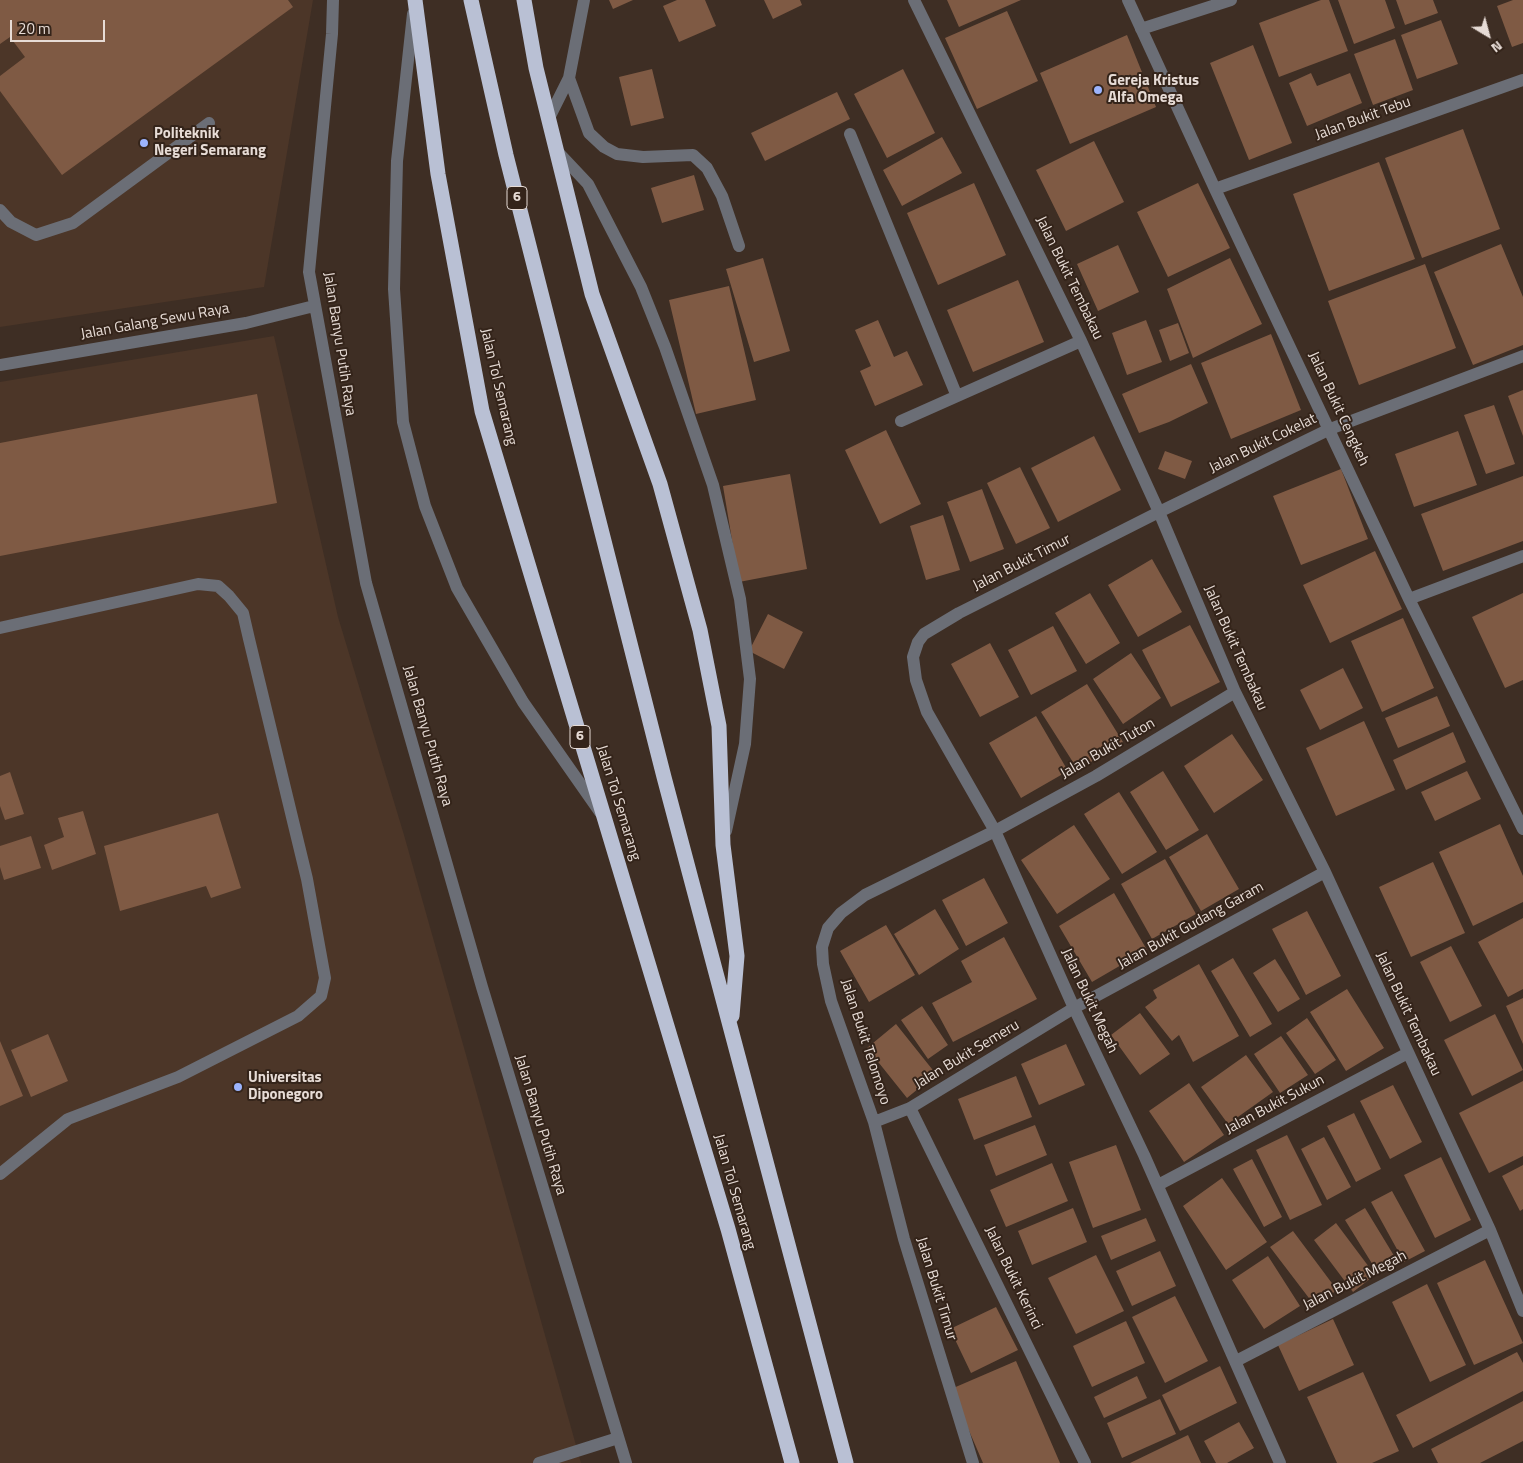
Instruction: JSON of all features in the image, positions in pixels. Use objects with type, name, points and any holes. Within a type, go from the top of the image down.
[{"type":"highway","name":"Jalan Tol Semarang","points":[[415,0],[438,174],[482,411],[728,1229],[792,1463]]},
{"type":"highway","name":"6","points":[[471,0],[506,155],[662,768],[846,1463]]},
{"type":"highway","points":[[524,0],[536,68],[592,294],[660,484],[700,630],[719,726],[723,845],[737,956],[731,1028]]},
{"type":"street","name":"Jalan Banyu Putih Raya","points":[[333,0],[332,34],[310,272],[314,306],[366,583],[482,987],[626,1463]]},
{"type":"street","points":[[415,0],[397,161],[394,289],[404,422],[425,506],[456,588],[523,702],[604,818]]},
{"type":"street","points":[[549,118],[569,78],[584,0]]},
{"type":"street","name":"Jalan Bukit Tembakau","points":[[914,0],[1081,341],[1159,512],[1235,692],[1324,872],[1490,1230],[1523,1310]]},
{"type":"street","name":"Jalan Bukit Cengkeh","points":[[1128,0],[1215,189],[1409,599],[1523,829]]},
{"type":"street","points":[[1141,29],[1230,0]]},
{"type":"street","points":[[569,78],[589,133],[604,147],[617,154],[643,157],[693,155],[707,168],[722,196],[739,246]]},
{"type":"street","name":"Jalan Bukit Tebu","points":[[1215,189],[1523,80]]},
{"type":"street","points":[[0,210],[12,222],[36,235],[73,223],[210,123]]},
{"type":"street","points":[[850,134],[956,394]]},
{"type":"street","points":[[556,150],[588,184],[641,287],[666,347],[713,485],[740,599],[750,679],[745,744],[723,845]]},
{"type":"street","name":"Jalan Galang Sewu Raya","points":[[0,365],[246,322],[314,306]]},
{"type":"street","points":[[901,421],[956,394],[1081,341]]},
{"type":"street","name":"Jalan Bukit Cokelat","points":[[1159,512],[1330,430],[1523,356]]},
{"type":"street","name":"Jalan Bukit Timur","points":[[913,657],[918,642],[924,634],[952,617],[1159,512]]},
{"type":"street","points":[[1409,599],[1523,556]]},
{"type":"street","points":[[0,628],[198,584],[218,586],[229,596],[243,613],[250,640],[307,878],[325,978],[322,996],[298,1016],[178,1078],[68,1119],[0,1174]]},
{"type":"street","name":"Jalan Bukit Megah","points":[[913,657],[916,680],[926,712],[995,832],[1074,1008],[1158,1184],[1280,1463]]},
{"type":"street","name":"Jalan Bukit Tuton","points":[[995,832],[1096,776],[1235,692]]},
{"type":"street","name":"Jalan Bukit Telomoyo","points":[[874,1122],[831,1001],[823,964],[822,947],[828,928],[842,913],[865,895],[995,832]]},
{"type":"street","name":"Jalan Bukit Gudang Garam","points":[[1074,1008],[1324,872]]},
{"type":"street","name":"Jalan Bukit Semeru","points":[[874,1122],[910,1108],[1074,1008]]},
{"type":"street","name":"Jalan Bukit Sukun","points":[[1158,1184],[1408,1053]]},
{"type":"street","name":"Jalan Bukit Kerinci","points":[[910,1108],[1085,1463]]},
{"type":"street","name":"Jalan Bukit Timur","points":[[874,1122],[904,1239],[973,1463]]},
{"type":"street","name":"Jalan Bukit Megah","points":[[1236,1361],[1490,1230]]},
{"type":"street","points":[[539,1463],[618,1438]]},
{"type":"shaded area","name":"Politeknik Negeri Semarang","points":[[0,0],[313,0],[264,287],[0,327]]},
{"type":"shaded area","name":"Universitas Diponegoro","points":[[274,336],[338,617],[404,835],[581,1463],[0,1463],[0,382]]},
{"type":"building","points":[[0,0],[288,0],[293,7],[62,175],[0,91],[0,76],[25,57],[10,37],[0,44]]},
{"type":"building","points":[[609,0],[633,0],[613,9]]},
{"type":"building","points":[[677,0],[705,0],[716,26],[679,42],[663,6]]},
{"type":"building","points":[[764,0],[800,0],[802,5],[773,19]]},
{"type":"building","points":[[947,0],[1021,0],[959,27]]},
{"type":"building","points":[[1321,0],[1329,0],[1348,51],[1279,77],[1259,23]]},
{"type":"building","points":[[1338,0],[1385,0],[1395,28],[1354,44]]},
{"type":"building","points":[[1396,0],[1433,0],[1438,13],[1405,25]]},
{"type":"building","points":[[1513,0],[1523,0],[1523,43],[1512,47],[1497,6]]},
{"type":"building","points":[[1007,11],[1038,81],[977,109],[945,38]]},
{"type":"building","points":[[1441,20],[1458,64],[1417,79],[1401,35]]},
{"type":"building","name":"Gereja Kristus Alfa Omega","points":[[1127,35],[1156,107],[1070,144],[1040,73]]},
{"type":"building","points":[[1395,39],[1413,90],[1373,105],[1354,54]]},
{"type":"building","points":[[1253,45],[1292,143],[1249,160],[1210,63]]},
{"type":"building","points":[[652,69],[664,118],[631,126],[619,77]]},
{"type":"building","points":[[903,69],[935,133],[887,158],[854,94]]},
{"type":"building","points":[[1311,73],[1317,86],[1350,73],[1362,103],[1307,126],[1289,83]]},
{"type":"building","points":[[837,92],[850,119],[765,161],[751,133]]},
{"type":"building","points":[[1463,129],[1500,229],[1422,258],[1385,158]]},
{"type":"building","points":[[942,137],[962,173],[902,206],[883,170]]},
{"type":"building","points":[[1094,141],[1124,202],[1066,231],[1036,170]]},
{"type":"building","points":[[1379,162],[1415,259],[1329,291],[1293,194]]},
{"type":"building","points":[[694,175],[704,210],[662,223],[651,188]]},
{"type":"building","points":[[974,183],[1006,255],[938,285],[907,213]]},
{"type":"building","points":[[1198,183],[1230,248],[1168,277],[1137,212]]},
{"type":"building","points":[[1501,244],[1523,297],[1523,345],[1473,365],[1434,272]]},
{"type":"building","points":[[1118,245],[1139,292],[1098,311],[1077,264]]},
{"type":"building","points":[[763,258],[790,351],[754,362],[726,269]]},
{"type":"building","points":[[1230,258],[1262,324],[1193,358],[1167,289]]},
{"type":"building","points":[[1425,264],[1456,348],[1359,385],[1328,301]]},
{"type":"building","points":[[1018,280],[1044,342],[973,372],[947,310]]},
{"type":"building","points":[[729,286],[756,400],[696,414],[669,300]]},
{"type":"building","points":[[878,320],[894,357],[907,351],[923,385],[875,406],[860,371],[871,366],[855,330]]},
{"type":"building","points":[[1146,320],[1162,362],[1127,375],[1112,333]]},
{"type":"building","points":[[1178,323],[1189,353],[1170,361],[1159,330]]},
{"type":"building","points":[[1271,334],[1301,410],[1231,439],[1201,363]]},
{"type":"building","points":[[1191,364],[1208,403],[1169,422],[1139,433],[1122,394]]},
{"type":"building","points":[[1523,390],[1523,436],[1508,396]]},
{"type":"building","points":[[257,394],[277,503],[0,556],[0,443]]},
{"type":"building","points":[[1494,405],[1515,464],[1486,474],[1464,415]]},
{"type":"building","points":[[886,430],[921,504],[880,524],[845,450]]},
{"type":"building","points":[[1458,431],[1477,485],[1414,507],[1395,454]]},
{"type":"building","points":[[1094,436],[1121,490],[1058,522],[1031,468]]},
{"type":"building","points":[[1165,451],[1192,461],[1185,479],[1158,469]]},
{"type":"building","points":[[1020,467],[1050,528],[1016,544],[987,483]]},
{"type":"building","points":[[1341,469],[1368,539],[1301,565],[1273,496]]},
{"type":"building","points":[[790,474],[807,569],[739,582],[723,486]]},
{"type":"building","points":[[1523,476],[1523,541],[1443,571],[1421,514]]},
{"type":"building","points":[[982,489],[1004,549],[970,562],[947,502]]},
{"type":"building","points":[[943,515],[960,570],[926,580],[910,526]]},
{"type":"building","points":[[1375,551],[1402,609],[1330,643],[1303,585]]},
{"type":"building","points":[[1152,559],[1182,612],[1138,637],[1108,585]]},
{"type":"building","points":[[1090,593],[1120,643],[1086,664],[1055,613]]},
{"type":"building","points":[[1523,593],[1523,680],[1505,688],[1472,617]]},
{"type":"building","points":[[768,614],[803,632],[784,669],[749,651]]},
{"type":"building","points":[[1403,618],[1434,688],[1382,712],[1351,641]]},
{"type":"building","points":[[1190,625],[1220,682],[1171,707],[1142,650]]},
{"type":"building","points":[[1053,626],[1077,671],[1031,695],[1008,650]]},
{"type":"building","points":[[990,643],[1019,697],[980,717],[951,664]]},
{"type":"building","points":[[1131,653],[1161,698],[1123,724],[1093,679]]},
{"type":"building","points":[[1343,668],[1363,708],[1320,730],[1300,690]]},
{"type":"building","points":[[1087,684],[1123,742],[1078,770],[1041,712]]},
{"type":"building","points":[[1437,696],[1450,726],[1398,748],[1385,718]]},
{"type":"building","points":[[1036,716],[1068,771],[1021,798],[989,743]]},
{"type":"building","points":[[1364,721],[1395,790],[1336,816],[1306,748]]},
{"type":"building","points":[[1453,732],[1466,762],[1406,790],[1393,760]]},
{"type":"building","points":[[1232,734],[1263,780],[1214,813],[1184,766]]},
{"type":"building","points":[[1163,771],[1199,830],[1166,850],[1130,792]]},
{"type":"building","points":[[1467,771],[1481,799],[1435,821],[1421,792]]},
{"type":"building","points":[[10,772],[24,814],[5,820],[0,806],[0,776]]},
{"type":"building","points":[[1119,792],[1157,852],[1122,874],[1084,814]]},
{"type":"building","points":[[83,811],[96,854],[52,870],[44,845],[64,837],[58,818]]},
{"type":"building","points":[[218,813],[241,888],[211,898],[206,886],[120,911],[104,846]]},
{"type":"building","points":[[1500,824],[1523,876],[1523,902],[1473,926],[1439,852]]},
{"type":"building","points":[[1074,825],[1110,879],[1057,914],[1021,860]]},
{"type":"building","points":[[1207,834],[1239,889],[1201,911],[1169,857]]},
{"type":"building","points":[[31,836],[41,868],[4,880],[0,867],[0,846]]},
{"type":"building","points":[[1165,859],[1196,914],[1152,939],[1121,884]]},
{"type":"building","points":[[1433,862],[1465,933],[1411,957],[1379,887]]},
{"type":"building","points":[[984,878],[1008,923],[966,946],[942,900]]},
{"type":"building","points":[[1114,893],[1147,950],[1092,982],[1059,926]]},
{"type":"building","points":[[935,909],[959,949],[919,975],[894,934]]},
{"type":"building","points":[[1307,911],[1341,976],[1306,995],[1272,929]]},
{"type":"building","points":[[1523,918],[1523,989],[1508,997],[1478,942]]},
{"type":"building","points":[[886,925],[915,975],[869,1002],[840,951]]},
{"type":"building","points":[[1004,937],[1037,999],[953,1042],[932,1003],[972,982],[961,961]]},
{"type":"building","points":[[1451,946],[1482,1006],[1450,1022],[1420,962]]},
{"type":"building","points":[[1233,958],[1272,1024],[1250,1037],[1211,971]]},
{"type":"building","points":[[1275,959],[1300,999],[1278,1012],[1253,973]]},
{"type":"building","points":[[1199,964],[1239,1036],[1193,1062],[1179,1035],[1172,1041],[1145,1007],[1157,998],[1153,990]]},
{"type":"building","points":[[1347,989],[1384,1048],[1346,1071],[1310,1012]]},
{"type":"building","points":[[1523,998],[1523,1044],[1506,1006]]},
{"type":"building","points":[[922,1006],[948,1045],[928,1059],[901,1020]]},
{"type":"building","points":[[1140,1013],[1170,1054],[1140,1075],[1111,1035]]},
{"type":"building","points":[[1495,1014],[1523,1070],[1472,1096],[1444,1040]]},
{"type":"building","points":[[1307,1018],[1336,1060],[1315,1074],[1286,1033]]},
{"type":"building","points":[[896,1024],[936,1074],[907,1098],[867,1048]]},
{"type":"building","points":[[48,1034],[68,1081],[31,1097],[11,1050]]},
{"type":"building","points":[[1281,1036],[1308,1075],[1280,1093],[1254,1054]]},
{"type":"building","points":[[0,1041],[23,1096],[0,1106]]},
{"type":"building","points":[[1066,1044],[1085,1085],[1039,1105],[1021,1064]]},
{"type":"building","points":[[1246,1055],[1273,1092],[1228,1124],[1201,1087]]},
{"type":"building","points":[[1016,1076],[1032,1117],[974,1140],[958,1099]]},
{"type":"building","points":[[1523,1081],[1523,1156],[1489,1173],[1459,1113]]},
{"type":"building","points":[[1189,1083],[1224,1135],[1184,1162],[1149,1111]]},
{"type":"building","points":[[1393,1085],[1422,1142],[1390,1159],[1360,1101]]},
{"type":"building","points":[[1354,1113],[1381,1169],[1356,1182],[1327,1126]]},
{"type":"building","points":[[1035,1125],[1047,1155],[996,1176],[984,1145]]},
{"type":"building","points":[[1287,1135],[1322,1205],[1290,1220],[1256,1150]]},
{"type":"building","points":[[1324,1137],[1351,1187],[1327,1200],[1301,1149]]},
{"type":"building","points":[[1116,1145],[1141,1210],[1093,1228],[1069,1162]]},
{"type":"building","points":[[1441,1157],[1471,1220],[1435,1238],[1404,1175]]},
{"type":"building","points":[[1252,1159],[1282,1217],[1264,1227],[1233,1169]]},
{"type":"building","points":[[1052,1163],[1068,1201],[1006,1227],[990,1190]]},
{"type":"building","points":[[1523,1165],[1523,1209],[1520,1211],[1502,1176]]},
{"type":"building","points":[[1222,1178],[1267,1242],[1226,1270],[1183,1206]]},
{"type":"building","points":[[1392,1191],[1425,1251],[1404,1262],[1371,1202]]},
{"type":"building","points":[[1073,1208],[1087,1242],[1032,1265],[1018,1231]]},
{"type":"building","points":[[1365,1208],[1396,1259],[1376,1270],[1345,1220]]},
{"type":"building","points":[[1146,1218],[1156,1241],[1111,1260],[1101,1236]]},
{"type":"building","points":[[1336,1223],[1375,1275],[1353,1292],[1314,1240]]},
{"type":"building","points":[[1293,1231],[1337,1290],[1315,1306],[1270,1247]]},
{"type":"building","points":[[1160,1251],[1176,1286],[1132,1306],[1116,1271]]},
{"type":"building","points":[[1096,1255],[1124,1311],[1076,1334],[1048,1278]]},
{"type":"building","points":[[1268,1256],[1300,1306],[1264,1329],[1232,1280]]},
{"type":"building","points":[[1485,1260],[1523,1343],[1474,1365],[1437,1283]]},
{"type":"building","points":[[1427,1284],[1466,1365],[1430,1382],[1392,1302]]},
{"type":"building","points":[[1175,1296],[1208,1361],[1165,1383],[1132,1317]]},
{"type":"building","points":[[996,1307],[1018,1350],[971,1373],[950,1329]]},
{"type":"building","points":[[1333,1319],[1354,1365],[1299,1391],[1278,1345]]},
{"type":"building","points":[[1126,1321],[1145,1363],[1092,1387],[1073,1346]]},
{"type":"building","points":[[1517,1352],[1523,1363],[1523,1391],[1413,1448],[1396,1415]]},
{"type":"building","points":[[1016,1361],[1060,1463],[983,1463],[951,1389]]},
{"type":"building","points":[[1220,1366],[1237,1403],[1180,1431],[1162,1395]]},
{"type":"building","points":[[1363,1372],[1399,1451],[1372,1463],[1337,1463],[1307,1397]]},
{"type":"building","points":[[1137,1376],[1147,1398],[1104,1418],[1094,1397]]},
{"type":"building","points":[[1160,1399],[1176,1434],[1122,1458],[1107,1423]]},
{"type":"building","points":[[1523,1401],[1523,1441],[1480,1463],[1438,1463],[1431,1449]]},
{"type":"building","points":[[1239,1422],[1254,1448],[1227,1463],[1216,1463],[1204,1441]]},
{"type":"building","points":[[1188,1435],[1201,1463],[1130,1463]]},
{"type":"place","name":"Gereja Kristus Alfa Omega","points":[[1098,90]]},
{"type":"place","name":"Politeknik Negeri Semarang","points":[[144,143]]},
{"type":"place","name":"Universitas Diponegoro","points":[[238,1087]]}]
